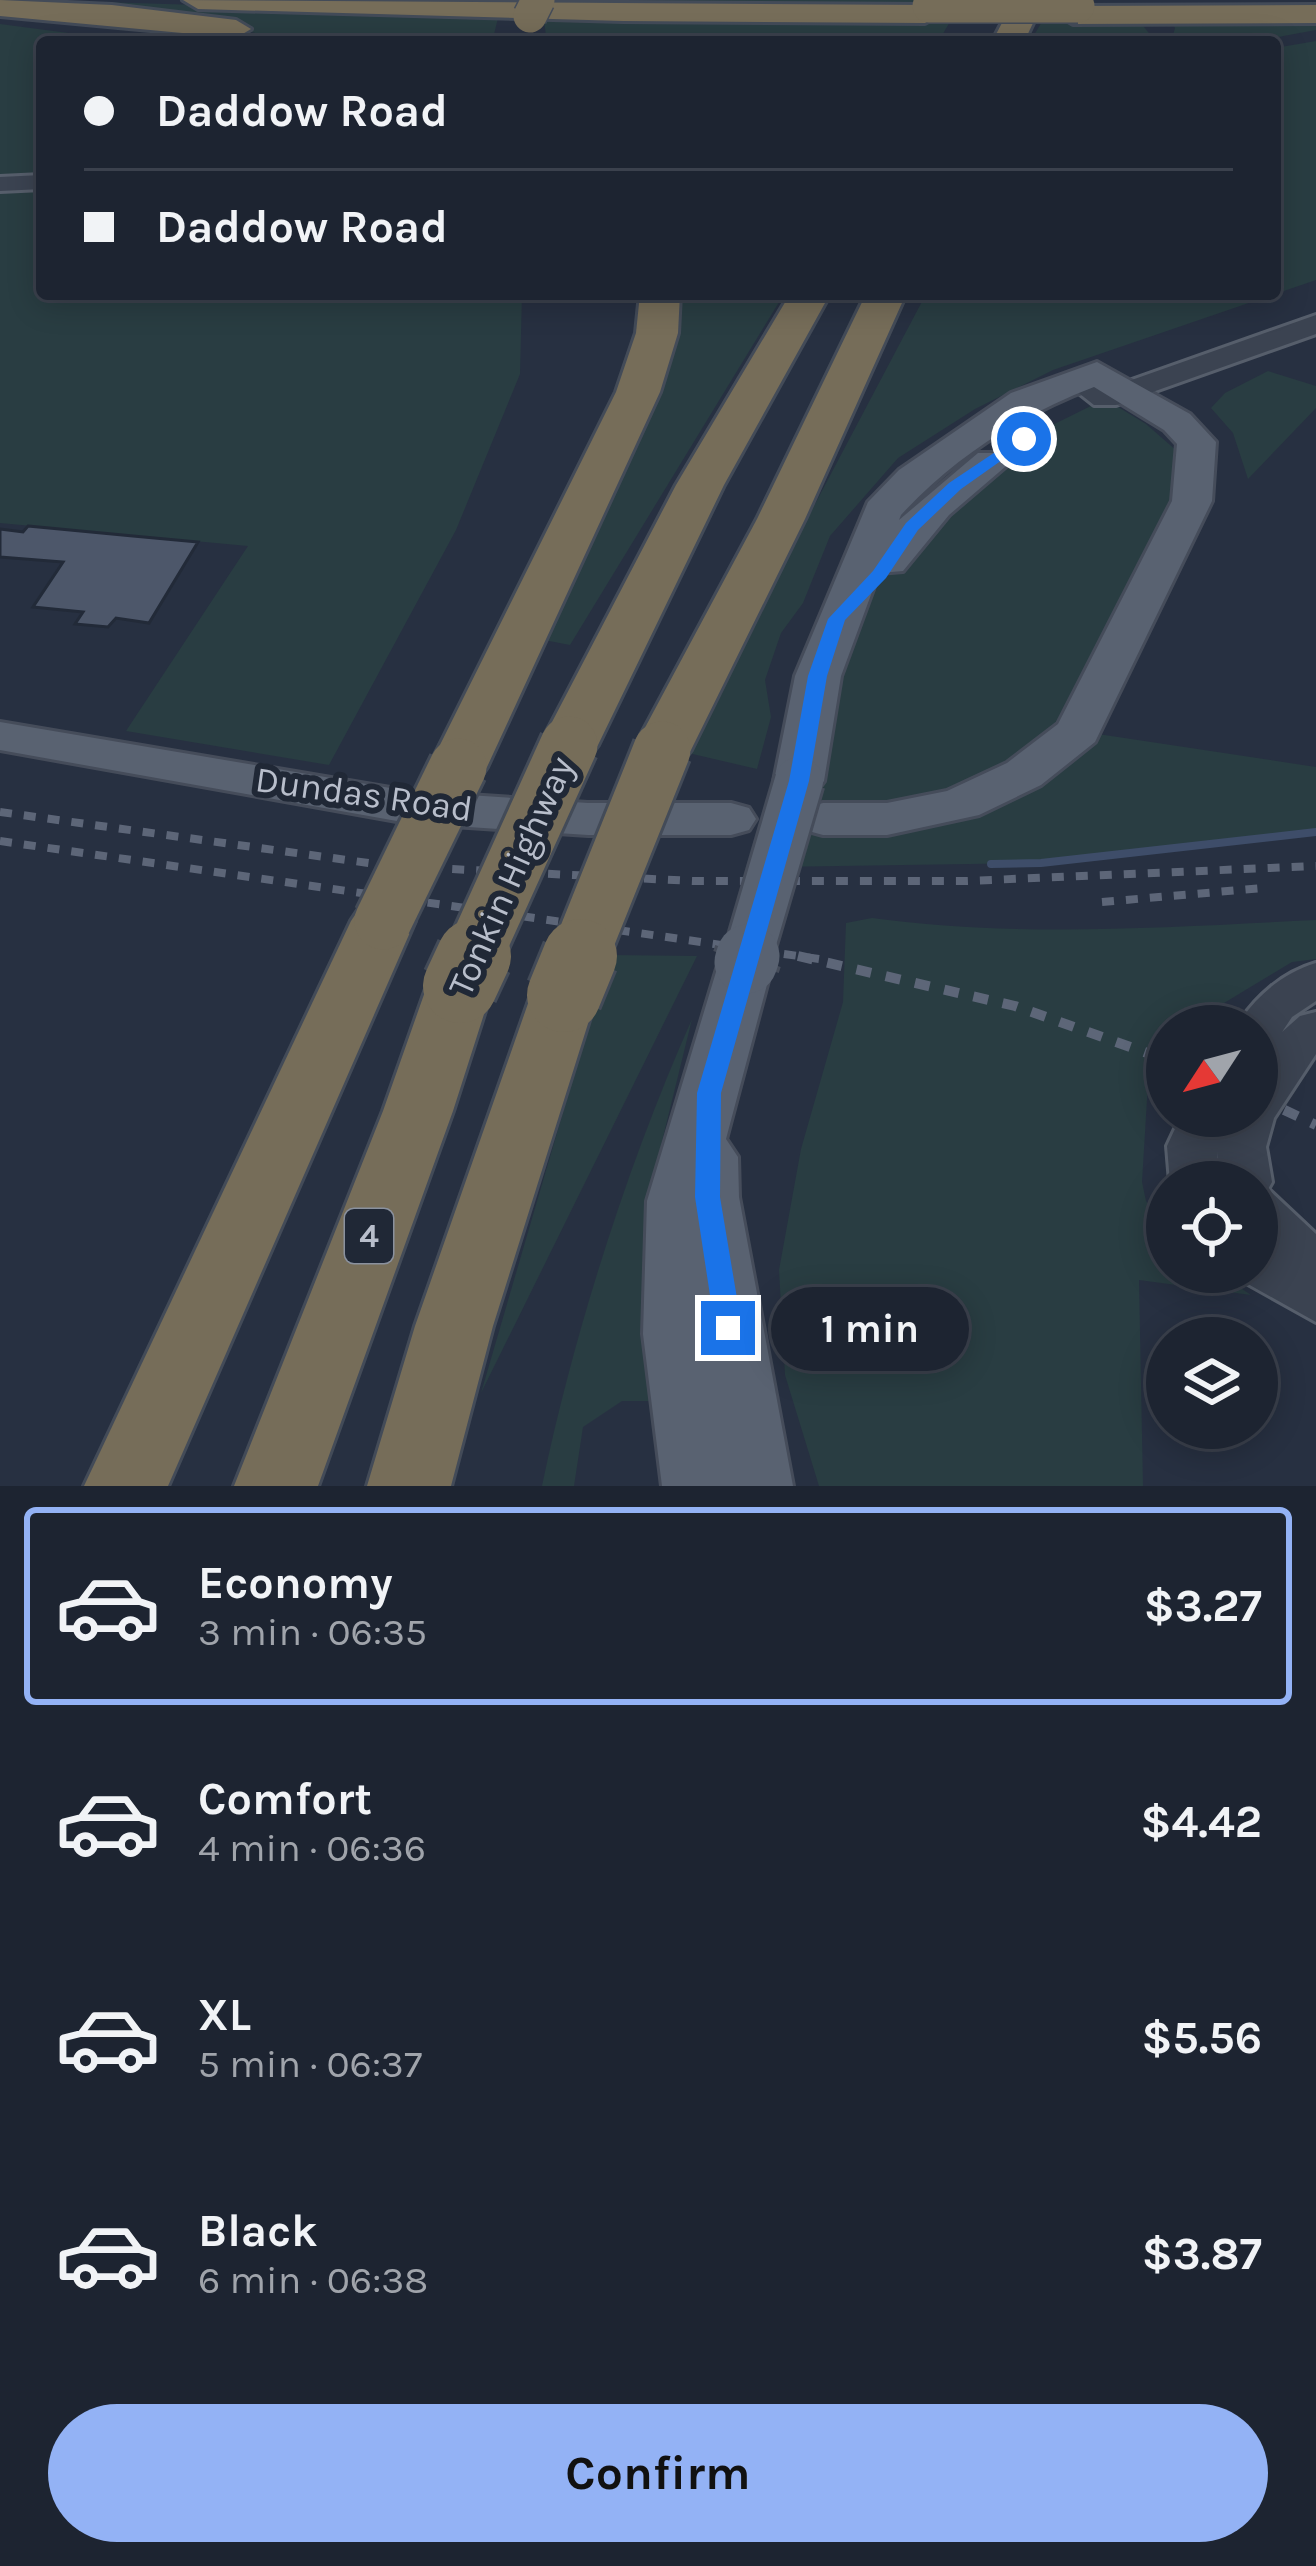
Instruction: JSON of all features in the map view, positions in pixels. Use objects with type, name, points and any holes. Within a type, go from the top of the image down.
[{"type":"highway","points":[[198,0],[1316,14]]},
{"type":"highway","points":[[256,0],[289,3]]},
{"type":"highway","points":[[958,36],[979,0]]},
{"type":"highway","points":[[1011,36],[1029,0]]},
{"type":"highway","points":[[1159,15],[1213,2],[1316,3]]},
{"type":"highway","points":[[0,7],[153,17],[269,36]]},
{"type":"highway","points":[[523,16],[927,10]]},
{"type":"highway","points":[[1281,42],[1316,35]]},
{"type":"highway","name":"Tonkin Highway","points":[[276,1486],[418,1111],[460,986],[569,745],[700,485],[807,300]]},
{"type":"highway","points":[[409,1486],[454,1326],[564,994],[662,750],[883,300]]},
{"type":"highway","points":[[851,373],[895,300]]},
{"type":"highway","points":[[126,1486],[274,1151],[638,392],[653,307]]},
{"type":"highway","points":[[146,1486],[274,1151]]},
{"type":"main road","points":[[698,1486],[676,1334],[678,1202],[746,962],[811,800],[818,676],[837,619],[880,575],[912,526],[955,486],[1101,385],[1193,465],[1192,501],[1078,732],[1024,774],[961,804],[887,818],[811,800]]},
{"type":"main road","name":"Dundas Road","points":[[0,736],[408,807],[588,819],[731,819]]},
{"type":"main road","points":[[709,1093],[708,1197],[757,1486]]},
{"type":"street","points":[[0,184],[36,182]]},
{"type":"street","points":[[1101,385],[1316,303]]},
{"type":"street","points":[[1101,385],[1316,324]]},
{"type":"street","points":[[1278,1005],[1316,980]]},
{"type":"street","points":[[1278,1072],[1294,1047],[1316,1028]]},
{"type":"street","points":[[1278,1231],[1316,1265]]},
{"type":"street","points":[[1278,1277],[1316,1300]]},
{"type":"green space","points":[[0,0],[499,14],[494,36],[272,36],[193,21]]},
{"type":"green space","points":[[552,0],[963,0],[942,36],[546,36],[544,21]]},
{"type":"green space","points":[[1316,19],[1316,30],[1281,36],[1173,36],[1171,21]]},
{"type":"green space","points":[[1043,20],[1140,22],[1151,36],[1034,36]]},
{"type":"green space","points":[[0,24],[91,36],[36,36],[36,300],[522,300],[520,374],[456,530],[329,765],[126,731],[248,546],[0,523]]},
{"type":"green space","points":[[1316,41],[1316,280],[1281,292],[1281,47]]},
{"type":"green space","points":[[672,300],[780,300],[570,645],[544,640],[577,576]]},
{"type":"green space","points":[[923,300],[1258,300],[1053,370],[975,409],[898,458],[830,536],[803,603],[781,633],[765,680],[771,717],[757,769],[684,752]]},
{"type":"green space","points":[[1268,371],[1316,386],[1316,408],[1248,479],[1233,433],[1211,408],[1225,393]]},
{"type":"green space","points":[[1105,399],[1146,424],[1193,465],[1078,731],[1316,767],[1316,832],[1041,863],[774,867],[859,599],[912,527],[955,486],[1024,439]]},
{"type":"green space","points":[[872,918],[1038,929],[1316,920],[1316,959],[1292,962],[1221,1005],[1146,1005],[1142,1182],[1146,1281],[1139,1280],[1143,1486],[819,1486],[785,1375],[779,1270],[801,1149],[843,1002],[846,923]]},
{"type":"green space","points":[[609,955],[697,956],[481,1393]]},
{"type":"green space","points":[[692,1019],[654,1174],[645,1275],[651,1401],[622,1401],[583,1427],[574,1486],[542,1486],[605,1249]]},
{"type":"building","points":[[28,526],[198,542],[149,623],[116,618],[108,627],[75,624],[83,612],[33,607],[63,562],[0,557],[0,529],[23,532]]},
{"type":"waterway","points":[[991,864],[1041,863],[1316,832]]},
{"type":"railway","points":[[0,812],[390,866],[693,881],[966,881],[1316,866]]},
{"type":"railway","points":[[0,841],[819,959]]},
{"type":"railway","points":[[1102,902],[1263,888]]},
{"type":"railway","points":[[798,956],[1015,1006],[1146,1053]]},
{"type":"railway","points":[[1278,1107],[1316,1125]]},
{"type":"route","points":[[728,1328],[708,1197],[709,1093],[799,781],[818,676],[837,619],[880,575],[912,526],[955,486],[1024,439]]}]
